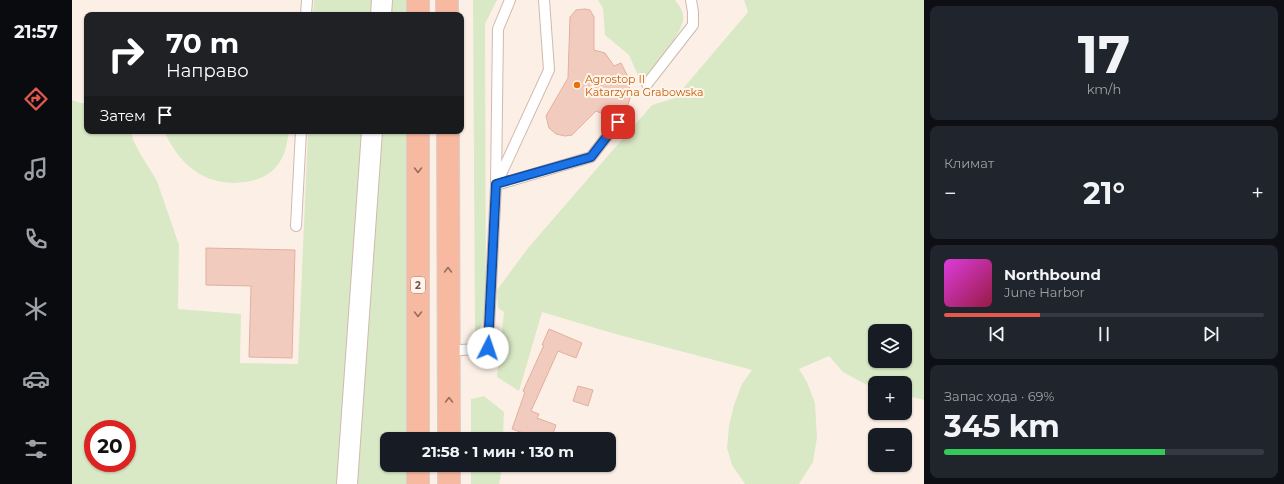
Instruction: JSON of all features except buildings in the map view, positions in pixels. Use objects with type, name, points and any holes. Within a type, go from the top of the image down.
[{"type":"highway","points":[[418,0],[418,12]]},
{"type":"highway","points":[[447,0],[447,12]]},
{"type":"highway","name":"2","points":[[418,134],[418,432]]},
{"type":"highway","points":[[448,134],[449,432]]},
{"type":"highway","points":[[418,472],[418,484]]},
{"type":"highway","points":[[449,472],[449,484]]},
{"type":"street","points":[[381,12],[382,0]]},
{"type":"street","points":[[347,484],[372,134]]},
{"type":"lane","points":[[306,12],[307,0]]},
{"type":"lane","points":[[448,351],[488,348],[496,184],[498,29],[510,0]]},
{"type":"lane","points":[[496,184],[549,70],[544,0]]},
{"type":"lane","points":[[647,84],[693,25],[691,0]]},
{"type":"lane","points":[[496,184],[591,157],[618,122]]},
{"type":"lane","points":[[296,226],[301,134]]},
{"type":"green space","points":[[314,0],[372,0],[371,12],[313,12]]},
{"type":"green space","points":[[391,0],[409,0],[409,12],[390,12]]},
{"type":"green space","points":[[473,0],[497,0],[485,24],[486,317],[478,331],[475,332]]},
{"type":"green space","points":[[598,0],[675,0],[681,8],[683,21],[680,30],[668,49],[641,82],[629,55],[605,35],[603,8]]},
{"type":"green space","points":[[744,0],[924,0],[924,400],[912,397],[912,376],[868,376],[868,385],[843,372],[829,356],[799,369],[807,382],[815,403],[817,438],[813,462],[799,484],[745,484],[732,465],[727,448],[729,426],[734,405],[742,384],[752,370],[612,333],[542,312],[519,391],[497,377],[504,312],[498,308],[497,290],[528,248],[652,105],[675,98],[748,12]]},
{"type":"green space","points":[[72,100],[84,103],[84,134],[132,134],[133,140],[141,155],[157,181],[179,245],[178,309],[241,314],[240,363],[298,364],[308,134],[363,134],[338,484],[72,484]]},
{"type":"green space","points":[[166,134],[288,134],[283,156],[272,171],[263,177],[241,183],[218,181],[207,178],[198,173],[187,165],[170,143]]},
{"type":"green space","points":[[381,134],[410,134],[411,432],[380,432],[380,472],[411,472],[411,484],[355,484]]},
{"type":"green space","points":[[484,396],[504,412],[503,432],[471,432],[471,399]]},
{"type":"green space","points":[[471,472],[502,472],[499,484],[471,484]]},
{"type":"place","name":"Agrostop II Katarzyna Grabowska","points":[[577,85]]},
{"type":"route","points":[[488,348],[496,184],[591,157],[618,122]]}]
